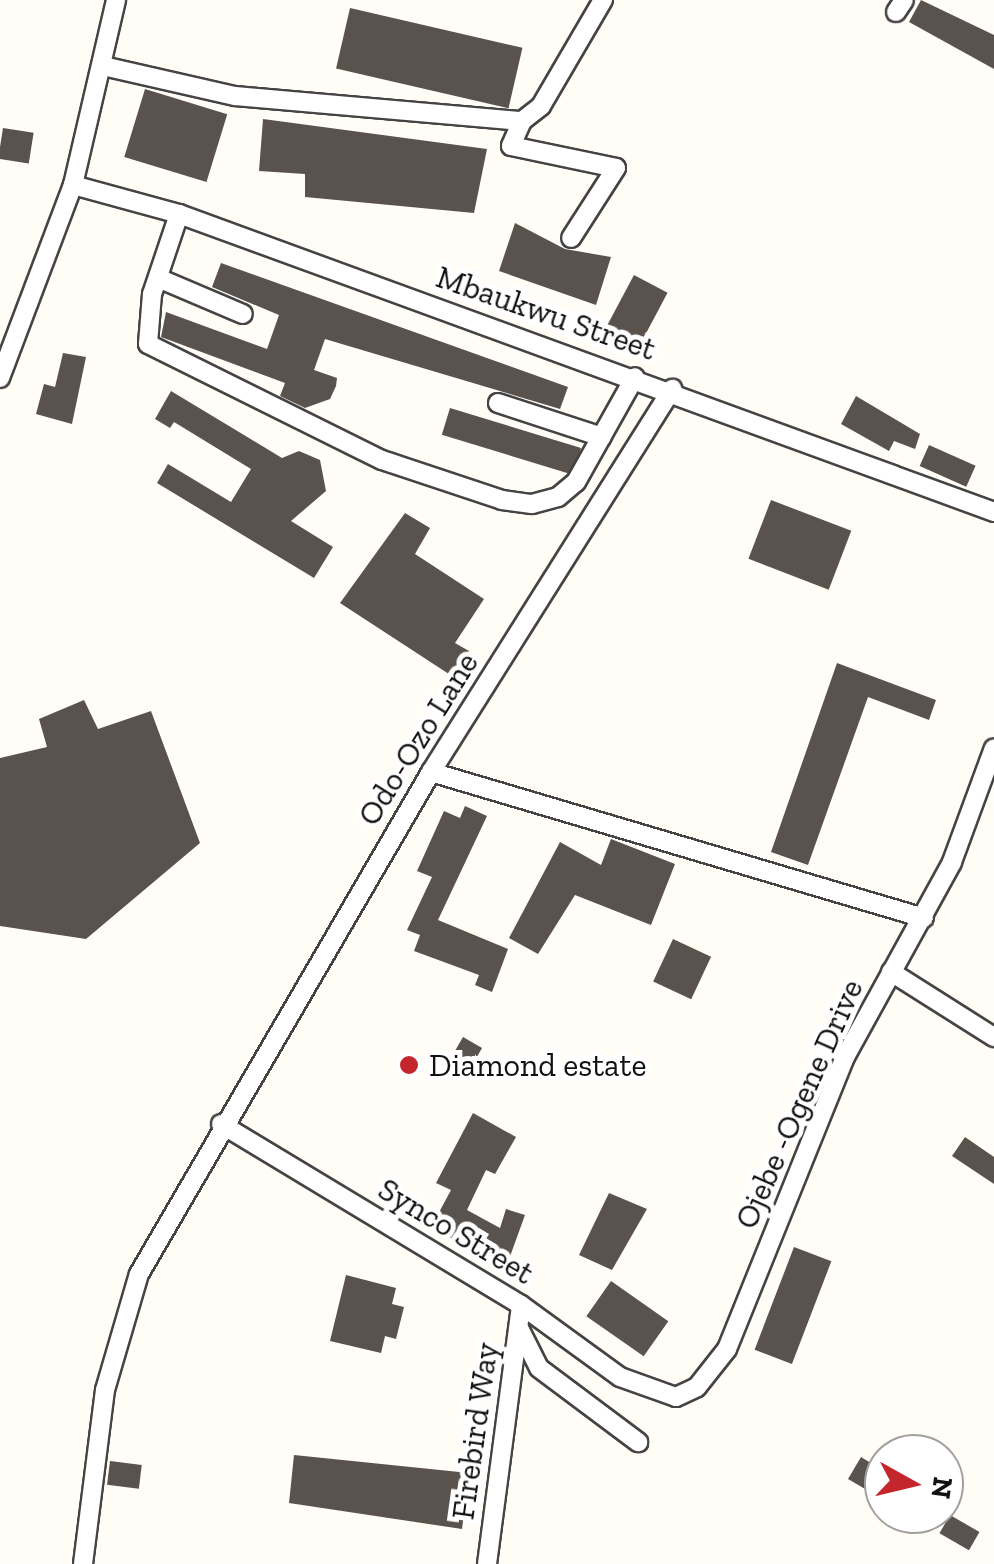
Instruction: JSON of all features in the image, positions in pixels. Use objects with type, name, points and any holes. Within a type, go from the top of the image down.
[{"type":"street","points":[[0,378],[73,184],[116,0]]},
{"type":"street","points":[[572,238],[616,168],[511,146],[522,122],[555,85],[604,0]]},
{"type":"street","points":[[103,66],[235,96],[522,122]]},
{"type":"street","name":"Mbaukwu Street","points":[[73,184],[178,214],[672,389],[994,512]]},
{"type":"street","points":[[178,214],[146,332],[156,354],[382,460],[532,504],[576,482],[634,377]]},
{"type":"street","points":[[158,278],[243,314]]},
{"type":"street","name":"Odo-Ozo Lane","points":[[84,1564],[122,1320],[221,1124],[431,772],[672,389]]},
{"type":"street","points":[[498,403],[602,436]]},
{"type":"street","name":"Ojebe -Ogene Drive","points":[[656,1394],[676,1397],[696,1387],[727,1349],[845,1057],[924,918],[994,748]]},
{"type":"street","points":[[431,772],[924,918]]},
{"type":"street","points":[[890,972],[994,1037]]},
{"type":"street","name":"Synco Street","points":[[221,1124],[521,1305],[656,1394]]},
{"type":"street","name":"Firebird Way","points":[[488,1564],[521,1305]]},
{"type":"street","points":[[520,1330],[550,1379],[638,1442]]},
{"type":"building","points":[[921,0],[994,35],[994,69],[909,22]]},
{"type":"building","points":[[350,8],[522,48],[509,108],[336,68]]},
{"type":"building","points":[[145,89],[227,114],[206,182],[124,157]]},
{"type":"building","points":[[263,119],[487,149],[474,213],[305,197],[305,174],[259,171]]},
{"type":"building","points":[[3,128],[34,133],[29,163],[0,159]]},
{"type":"building","points":[[515,223],[565,249],[611,257],[596,305],[499,271]]},
{"type":"building","points":[[221,263],[568,387],[560,409],[325,339],[314,370],[337,378],[336,386],[330,399],[305,408],[280,396],[285,383],[161,337],[166,312],[267,349],[279,315],[212,287]]},
{"type":"building","points":[[634,275],[668,293],[641,343],[607,325]]},
{"type":"building","points":[[63,353],[86,357],[72,424],[36,414],[44,384],[55,387]]},
{"type":"building","points":[[171,391],[282,458],[299,451],[320,460],[326,491],[291,521],[333,547],[314,578],[157,483],[168,464],[231,502],[251,469],[174,422],[170,428],[155,419]]},
{"type":"building","points":[[856,396],[920,434],[915,449],[894,441],[889,451],[841,424]]},
{"type":"building","points":[[450,408],[581,448],[573,475],[442,435]]},
{"type":"building","points":[[929,445],[976,466],[966,487],[920,466]]},
{"type":"building","points":[[771,500],[851,531],[829,590],[748,559]]},
{"type":"building","points":[[405,513],[430,528],[415,554],[484,599],[455,643],[469,651],[455,678],[340,603]]},
{"type":"building","points":[[837,663],[936,700],[929,720],[868,697],[808,865],[771,852]]},
{"type":"building","points":[[84,700],[98,729],[151,711],[200,843],[86,939],[0,926],[0,758],[47,747],[39,719]]},
{"type":"building","points":[[465,806],[487,816],[438,920],[508,949],[492,992],[475,985],[479,975],[414,951],[420,935],[407,930],[432,877],[417,871],[444,811],[460,818]]},
{"type":"building","points":[[611,839],[675,864],[651,925],[575,895],[538,954],[509,938],[560,842],[601,865]]},
{"type":"building","points":[[673,939],[711,957],[691,999],[653,982]]},
{"type":"building","points":[[463,1037],[482,1048],[466,1076],[447,1065]]},
{"type":"building","points":[[473,1113],[516,1137],[495,1174],[486,1170],[467,1210],[500,1228],[506,1209],[525,1215],[508,1262],[430,1229],[451,1190],[436,1183]]},
{"type":"building","points":[[965,1137],[994,1157],[994,1184],[952,1156]]},
{"type":"building","points":[[609,1193],[647,1209],[612,1270],[579,1255]]},
{"type":"building","points":[[794,1247],[831,1261],[792,1364],[755,1350]]},
{"type":"building","points":[[346,1275],[396,1288],[392,1304],[404,1307],[396,1339],[385,1336],[381,1353],[330,1341]]},
{"type":"building","points":[[611,1281],[668,1321],[644,1356],[586,1316]]},
{"type":"building","points":[[294,1455],[469,1473],[462,1529],[289,1503]]},
{"type":"building","points":[[861,1457],[864,1459],[864,1488],[848,1479]]},
{"type":"building","points":[[110,1461],[142,1465],[139,1489],[107,1485]]},
{"type":"building","points":[[964,1523],[979,1532],[969,1550],[941,1534],[964,1534]]},
{"type":"place","name":"Diamond estate","points":[[409,1065]]}]
